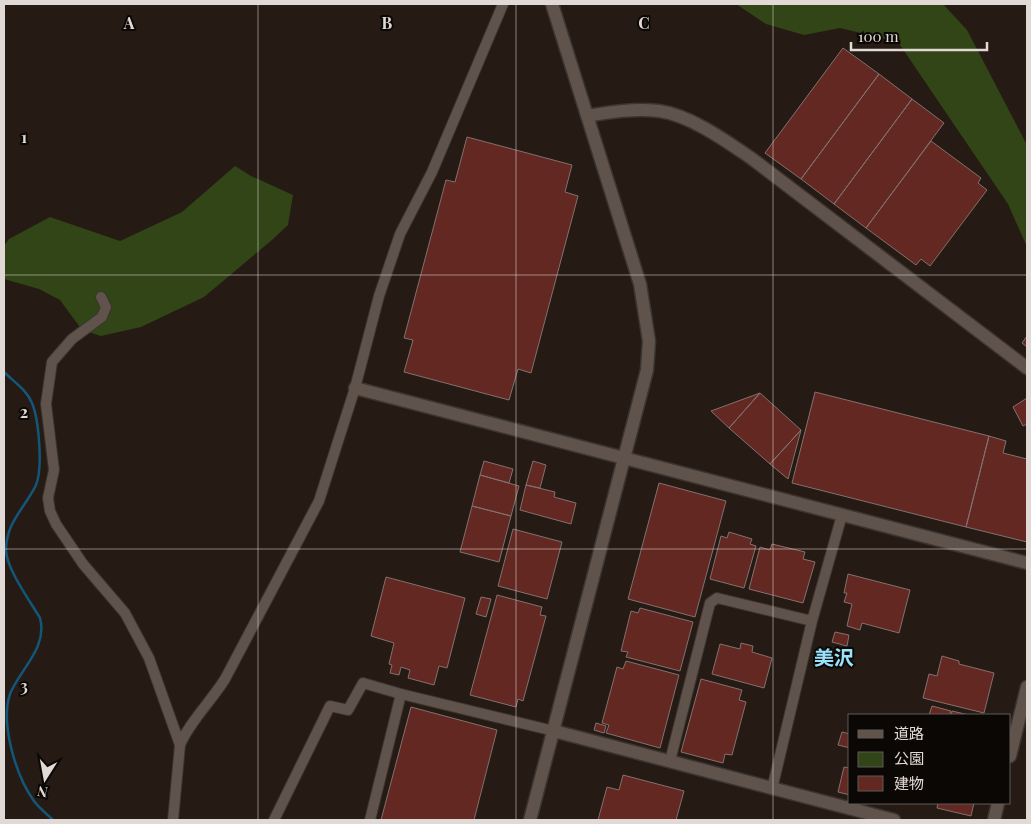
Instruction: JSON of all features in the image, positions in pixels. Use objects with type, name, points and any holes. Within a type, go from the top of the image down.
[{"type":"street","points":[[172,820],[180,745],[184,734],[210,703],[225,679],[319,501],[355,388],[379,296],[400,234],[432,172],[503,4]]},
{"type":"street","points":[[530,820],[647,370],[649,341],[640,284],[552,4]]},
{"type":"street","points":[[587,116],[624,110],[661,111],[707,128],[751,158],[1027,368]]},
{"type":"street","points":[[101,297],[106,307],[102,318],[72,339],[52,362],[46,404],[54,470],[48,498],[50,511],[56,524],[83,564],[126,613],[149,658],[180,745]]},
{"type":"street","points":[[355,388],[1027,563]]},
{"type":"street","points":[[772,789],[812,621],[842,515]]},
{"type":"street","points":[[670,761],[710,604],[717,598],[812,621]]},
{"type":"street","points":[[274,820],[330,706],[348,710],[364,683],[401,694],[554,730],[894,820]]},
{"type":"street","points":[[1011,752],[1027,686]]},
{"type":"street","points":[[370,820],[401,694]]},
{"type":"street","points":[[994,820],[998,804]]},
{"type":"green space","points":[[736,4],[943,4],[967,30],[1027,145],[1027,247],[1008,204],[898,42],[840,28],[804,35],[766,24]]},
{"type":"green space","points":[[235,166],[251,176],[293,195],[288,225],[204,297],[141,327],[101,336],[82,330],[60,300],[39,289],[4,279],[4,246],[9,239],[50,217],[120,241],[182,212]]},
{"type":"building","points":[[843,48],[879,74],[801,179],[765,153]]},
{"type":"building","points":[[879,74],[912,99],[834,204],[801,179]]},
{"type":"building","points":[[912,99],[944,123],[866,228],[834,204]]},
{"type":"building","points":[[467,137],[572,165],[565,192],[578,196],[531,373],[518,369],[509,400],[404,372],[413,340],[404,338],[446,180],[455,182]]},
{"type":"building","points":[[931,141],[981,178],[978,183],[987,190],[930,266],[921,259],[916,265],[866,228]]},
{"type":"building","points":[[1027,336],[1027,347],[1022,343]]},
{"type":"building","points":[[815,392],[989,436],[966,527],[792,483]]},
{"type":"building","points":[[760,393],[729,428],[711,411]]},
{"type":"building","points":[[760,393],[801,430],[770,464],[729,428]]},
{"type":"building","points":[[1027,398],[1027,424],[1023,426],[1013,407]]},
{"type":"building","points":[[801,430],[788,479],[770,464]]},
{"type":"building","points":[[989,436],[1006,441],[1003,453],[1027,459],[1027,542],[966,527]]},
{"type":"building","points":[[484,461],[513,469],[509,483],[480,475]]},
{"type":"building","points":[[533,461],[546,465],[540,488],[526,485]]},
{"type":"building","points":[[480,475],[519,486],[511,516],[472,506]]},
{"type":"building","points":[[659,483],[726,501],[695,617],[628,599]]},
{"type":"building","points":[[526,485],[555,492],[554,497],[576,503],[571,524],[520,510]]},
{"type":"building","points":[[472,506],[511,516],[499,562],[460,552]]},
{"type":"building","points":[[513,529],[562,542],[547,599],[498,586]]},
{"type":"building","points":[[729,532],[752,539],[750,544],[756,546],[744,588],[710,579],[721,536],[727,538]]},
{"type":"building","points":[[772,544],[805,552],[803,559],[815,562],[803,603],[749,589],[760,547],[770,550]]},
{"type":"building","points":[[848,574],[910,590],[899,633],[862,623],[860,630],[847,626],[852,604],[844,602],[847,593],[844,593]]},
{"type":"building","points":[[386,577],[465,598],[447,668],[439,666],[434,685],[408,678],[410,670],[401,667],[399,675],[390,673],[392,665],[389,664],[394,643],[371,636]]},
{"type":"building","points":[[497,595],[542,607],[540,615],[546,616],[523,701],[518,699],[516,707],[470,695]]},
{"type":"building","points":[[481,597],[491,599],[486,617],[476,614]]},
{"type":"building","points":[[640,608],[693,622],[680,671],[626,657],[628,652],[621,651],[631,611],[638,613]]},
{"type":"building","points":[[835,632],[849,635],[847,646],[832,642]]},
{"type":"building","points":[[741,643],[753,646],[752,652],[772,658],[764,688],[712,674],[720,644],[740,649]]},
{"type":"building","points":[[942,656],[959,661],[959,664],[994,673],[984,713],[923,698],[929,674],[937,676]]},
{"type":"building","points":[[626,661],[679,675],[660,748],[606,733],[609,725],[602,723],[617,667],[623,669]]},
{"type":"building","points":[[701,679],[742,690],[739,700],[746,702],[732,755],[725,754],[723,763],[681,752]]},
{"type":"building","points":[[932,706],[951,711],[950,714],[929,714]]},
{"type":"building","points":[[411,707],[497,730],[474,820],[381,820]]},
{"type":"building","points":[[952,711],[965,714],[951,714]]},
{"type":"building","points":[[596,723],[606,726],[604,733],[594,730]]},
{"type":"building","points":[[842,732],[848,734],[848,748],[838,745]]},
{"type":"building","points":[[844,767],[848,768],[848,794],[838,792]]},
{"type":"building","points":[[623,775],[684,791],[676,820],[598,820],[607,787],[619,790]]},
{"type":"building","points":[[938,804],[974,804],[971,816],[937,808]]},
{"type":"waterway","points":[[4,372],[30,398],[37,421],[40,456],[36,485],[13,523],[7,540],[6,550],[10,566],[40,618],[41,629],[37,649],[10,694],[7,706],[8,734],[16,764],[27,790],[36,804],[53,820]]},
{"type":"district","name":"美沢","points":[[834,656]]}]
